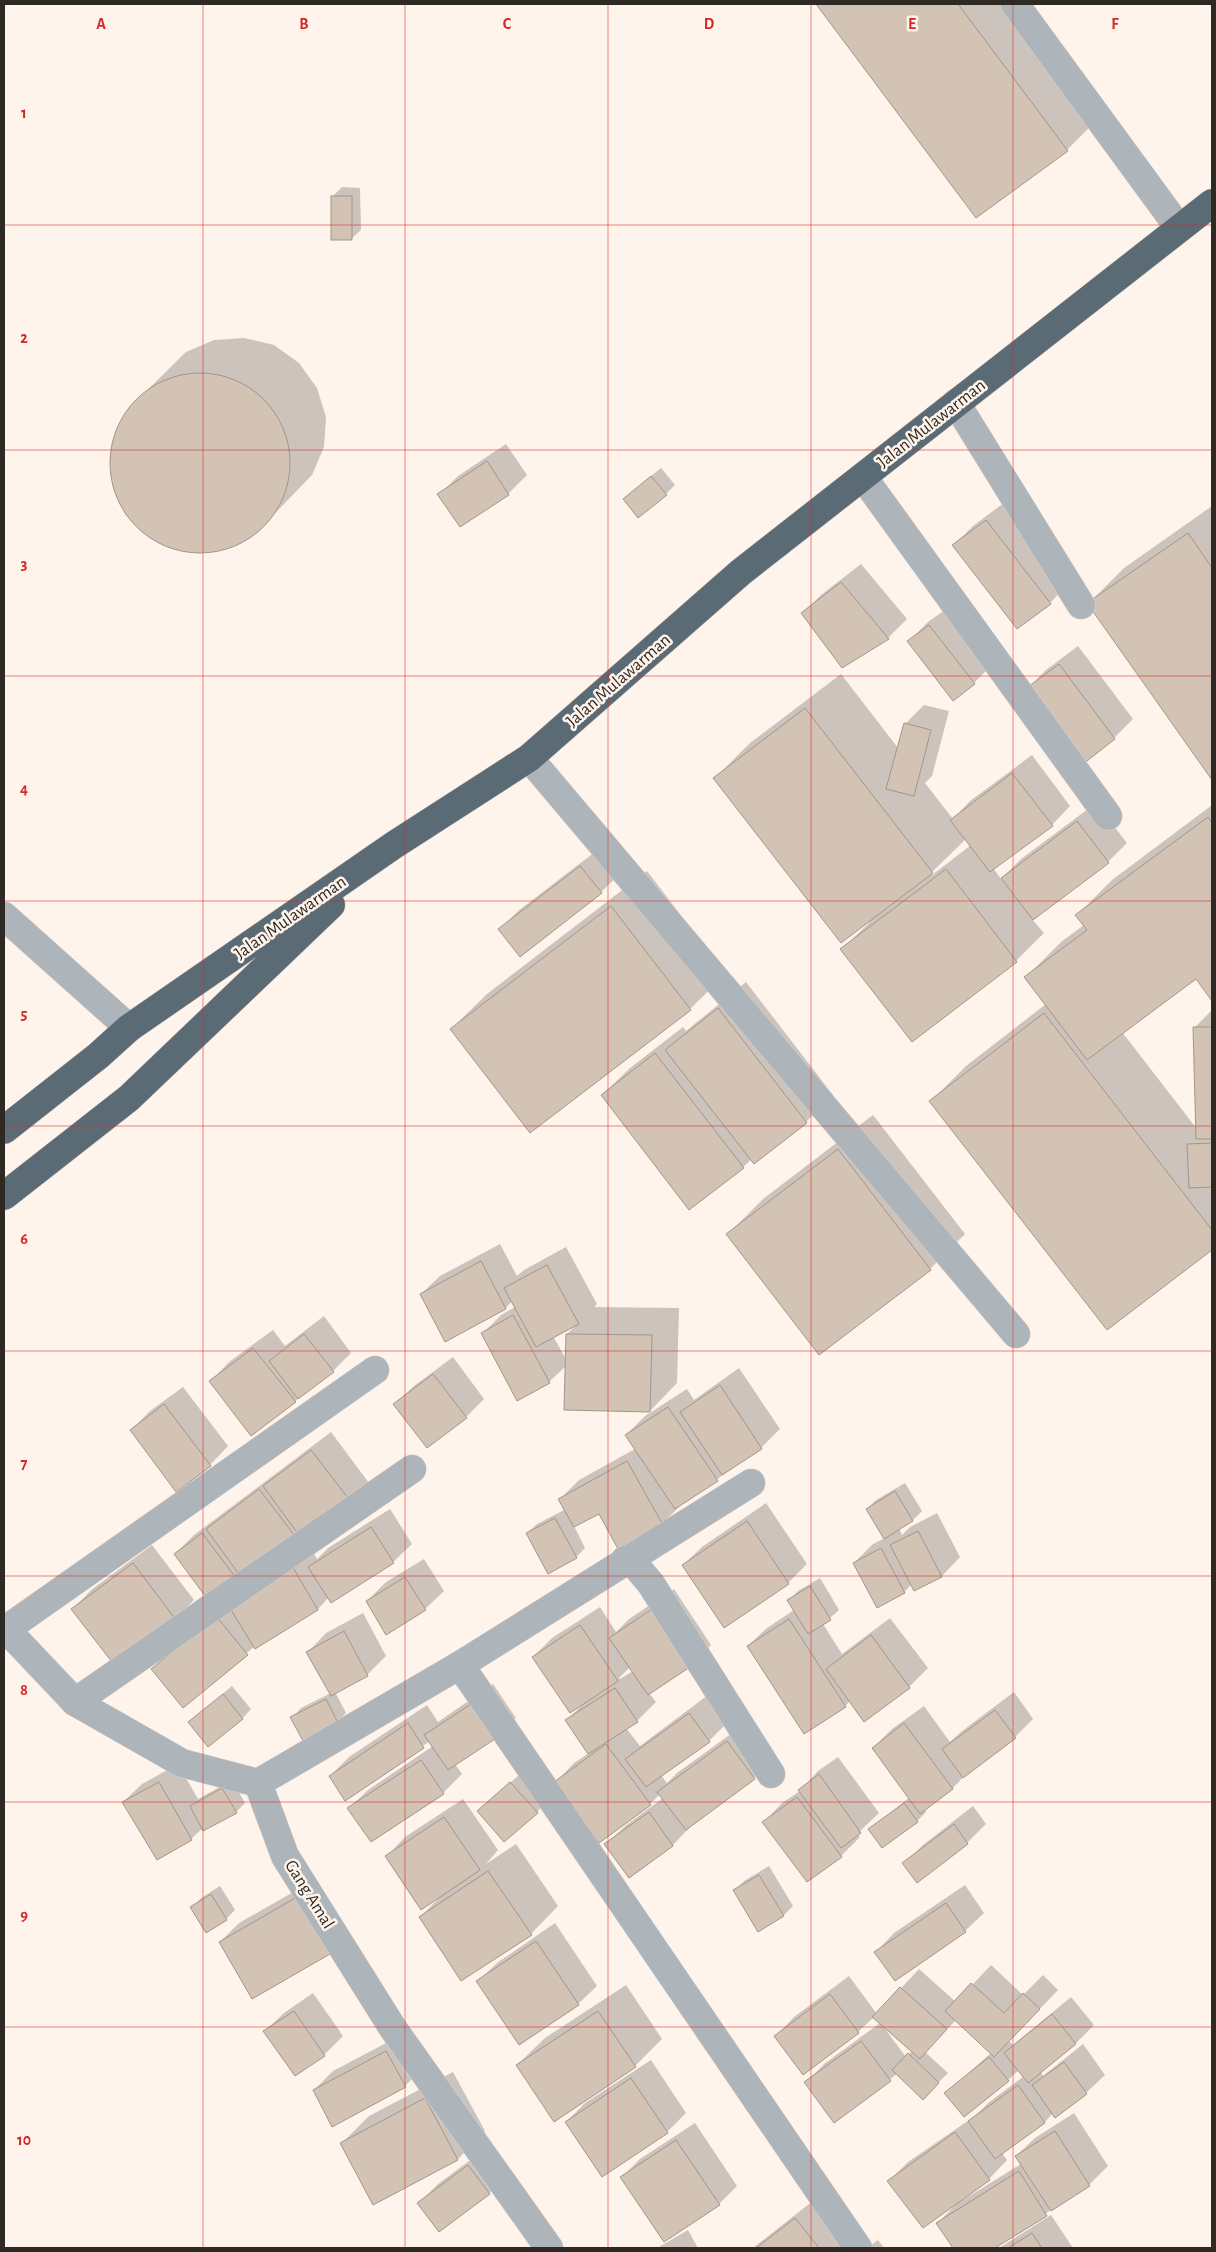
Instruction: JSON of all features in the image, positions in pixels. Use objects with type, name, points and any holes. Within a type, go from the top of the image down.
[{"type":"highway","name":"Jalan Mulawarman","points":[[4,1130],[98,1056],[130,1028],[394,845],[529,758],[741,572],[1212,203]]},
{"type":"highway","points":[[4,1196],[129,1098],[394,845]]},
{"type":"street","points":[[1016,4],[1179,228]]},
{"type":"street","points":[[956,403],[1080,605]]},
{"type":"street","points":[[863,476],[1108,816]]},
{"type":"street","points":[[529,758],[1016,1334]]},
{"type":"street","points":[[4,916],[130,1028]]},
{"type":"street","points":[[375,1370],[5,1628],[74,1702],[182,1763],[258,1783],[460,1665],[751,1483]]},
{"type":"street","points":[[74,1702],[412,1470]]},
{"type":"street","points":[[626,1560],[636,1566],[651,1584],[771,1774]]},
{"type":"street","points":[[460,1665],[858,2248]]},
{"type":"street","name":"Gang Amal","points":[[258,1783],[285,1856],[392,2027],[549,2248]]},
{"type":"building","points":[[816,4],[958,4],[1068,151],[976,218]]},
{"type":"building","points":[[331,196],[352,196],[352,240],[331,240]]},
{"type":"building","points":[[191,373],[209,373],[235,379],[264,399],[284,428],[289,445],[289,481],[284,498],[264,527],[235,547],[218,552],[191,553],[174,550],[157,543],[130,520],[120,506],[113,489],[110,472],[110,454],[113,437],[120,420],[143,393],[157,383],[174,376]]},
{"type":"building","points":[[487,461],[509,495],[460,527],[437,494]]},
{"type":"building","points":[[651,476],[667,495],[638,518],[623,499]]},
{"type":"building","points":[[986,520],[1051,604],[1017,629],[952,545]]},
{"type":"building","points":[[1188,533],[1212,568],[1212,780],[1087,603]]},
{"type":"building","points":[[841,582],[889,639],[842,668],[801,613]]},
{"type":"building","points":[[929,625],[975,684],[953,701],[907,641]]},
{"type":"building","points":[[1059,664],[1115,739],[1083,764],[1025,689]]},
{"type":"building","points":[[805,708],[933,873],[841,943],[713,778]]},
{"type":"building","points":[[904,723],[931,730],[914,796],[886,789]]},
{"type":"building","points":[[1012,773],[1053,826],[990,872],[950,820]]},
{"type":"building","points":[[1208,817],[1212,823],[1212,1001],[1196,979],[1087,1060],[1024,977],[1087,930],[1075,915]]},
{"type":"building","points":[[1077,821],[1109,863],[1033,920],[1001,878]]},
{"type":"building","points":[[580,866],[602,893],[520,957],[498,929]]},
{"type":"building","points":[[946,869],[1017,962],[912,1042],[840,949]]},
{"type":"building","points":[[611,906],[691,1010],[530,1133],[450,1029]]},
{"type":"building","points":[[718,1008],[807,1123],[754,1164],[665,1050]]},
{"type":"building","points":[[1044,1013],[1212,1230],[1212,1250],[1107,1330],[929,1101]]},
{"type":"building","points":[[1193,1027],[1212,1027],[1212,1139],[1196,1139]]},
{"type":"building","points":[[655,1053],[744,1168],[689,1210],[601,1095]]},
{"type":"building","points":[[1212,1143],[1212,1187],[1189,1188],[1187,1144]]},
{"type":"building","points":[[838,1149],[931,1270],[819,1355],[726,1234]]},
{"type":"building","points":[[481,1261],[506,1309],[445,1342],[420,1294]]},
{"type":"building","points":[[547,1265],[579,1324],[536,1347],[504,1288]]},
{"type":"building","points":[[513,1315],[550,1383],[517,1401],[481,1333]]},
{"type":"building","points":[[304,1334],[334,1372],[298,1399],[269,1361]]},
{"type":"building","points":[[566,1334],[652,1335],[650,1412],[564,1410]]},
{"type":"building","points":[[253,1348],[296,1402],[251,1436],[209,1381]]},
{"type":"building","points":[[433,1374],[467,1418],[427,1448],[393,1404]]},
{"type":"building","points":[[720,1385],[762,1449],[722,1475],[680,1412]]},
{"type":"building","points":[[164,1404],[211,1466],[176,1492],[130,1430]]},
{"type":"building","points":[[668,1407],[718,1481],[675,1509],[625,1435]]},
{"type":"building","points":[[311,1450],[351,1502],[302,1539],[263,1486]]},
{"type":"building","points":[[627,1461],[663,1525],[618,1549],[599,1514],[574,1527],[558,1499]]},
{"type":"building","points":[[259,1489],[298,1540],[244,1581],[206,1529]]},
{"type":"building","points":[[895,1491],[913,1521],[884,1539],[866,1509]]},
{"type":"building","points":[[555,1518],[577,1558],[548,1574],[526,1533]]},
{"type":"building","points":[[747,1521],[789,1584],[724,1628],[682,1565]]},
{"type":"building","points":[[371,1527],[394,1563],[331,1603],[308,1567]]},
{"type":"building","points":[[918,1531],[942,1577],[914,1591],[890,1545]]},
{"type":"building","points":[[202,1533],[239,1582],[211,1604],[174,1554]]},
{"type":"building","points":[[881,1548],[905,1593],[877,1608],[853,1563]]},
{"type":"building","points":[[133,1563],[176,1620],[115,1666],[71,1609]]},
{"type":"building","points":[[292,1566],[318,1610],[255,1649],[228,1605]]},
{"type":"building","points":[[405,1577],[426,1610],[386,1635],[366,1601]]},
{"type":"building","points":[[810,1586],[831,1620],[808,1634],[787,1600]]},
{"type":"building","points":[[655,1607],[693,1665],[648,1695],[609,1638]]},
{"type":"building","points":[[216,1616],[248,1655],[183,1708],[151,1669]]},
{"type":"building","points":[[789,1619],[846,1707],[804,1734],[747,1646]]},
{"type":"building","points":[[580,1625],[618,1681],[570,1713],[532,1657]]},
{"type":"building","points":[[344,1631],[368,1676],[331,1696],[306,1652]]},
{"type":"building","points":[[871,1635],[910,1688],[864,1722],[826,1669]]},
{"type":"building","points":[[615,1688],[638,1722],[588,1754],[565,1720]]},
{"type":"building","points":[[223,1694],[243,1719],[208,1747],[188,1722]]},
{"type":"building","points":[[326,1699],[338,1723],[303,1741],[290,1717]]},
{"type":"building","points":[[474,1702],[498,1737],[448,1770],[424,1735]]},
{"type":"building","points":[[995,1710],[1016,1738],[963,1778],[942,1749]]},
{"type":"building","points":[[689,1713],[710,1742],[646,1787],[625,1759]]},
{"type":"building","points":[[408,1723],[424,1748],[345,1801],[329,1776]]},
{"type":"building","points":[[904,1723],[953,1789],[920,1814],[872,1748]]},
{"type":"building","points":[[727,1741],[755,1779],[686,1830],[657,1792]]},
{"type":"building","points":[[606,1744],[651,1805],[599,1843],[554,1782]]},
{"type":"building","points":[[421,1760],[444,1794],[371,1842],[347,1808]]},
{"type":"building","points":[[819,1774],[861,1833],[841,1848],[798,1790]]},
{"type":"building","points":[[159,1782],[192,1840],[157,1860],[122,1802]]},
{"type":"building","points":[[510,1782],[538,1813],[504,1842],[477,1811]]},
{"type":"building","points":[[222,1788],[237,1813],[203,1831],[190,1806]]},
{"type":"building","points":[[797,1797],[842,1857],[807,1882],[762,1822]]},
{"type":"building","points":[[904,1803],[918,1822],[882,1848],[868,1829]]},
{"type":"building","points":[[649,1812],[673,1846],[629,1878],[604,1844]]},
{"type":"building","points":[[444,1817],[480,1870],[421,1910],[385,1856]]},
{"type":"building","points":[[954,1824],[968,1844],[917,1883],[902,1863]]},
{"type":"building","points":[[488,1871],[532,1935],[461,1981],[419,1917]]},
{"type":"building","points":[[759,1875],[784,1916],[758,1932],[733,1890]]},
{"type":"building","points":[[211,1894],[227,1920],[206,1933],[190,1907]]},
{"type":"building","points":[[297,1897],[330,1954],[252,1999],[219,1942]]},
{"type":"building","points":[[946,1903],[966,1932],[895,1981],[874,1952]]},
{"type":"building","points":[[536,1941],[579,2005],[519,2045],[476,1981]]},
{"type":"building","points":[[971,1983],[1004,2013],[1023,1993],[1040,2009],[994,2057],[945,2011]]},
{"type":"building","points":[[900,1987],[947,2029],[920,2059],[872,2017]]},
{"type":"building","points":[[830,1994],[859,2033],[803,2075],[774,2036]]},
{"type":"building","points":[[294,2011],[325,2056],[295,2076],[263,2031]]},
{"type":"building","points":[[598,2011],[636,2067],[554,2122],[516,2065]]},
{"type":"building","points":[[1052,2014],[1076,2044],[1028,2083],[1004,2053]]},
{"type":"building","points":[[861,2041],[891,2081],[834,2123],[804,2082]]},
{"type":"building","points":[[386,2051],[406,2087],[332,2127],[313,2090]]},
{"type":"building","points":[[908,2053],[939,2083],[923,2100],[892,2070]]},
{"type":"building","points":[[989,2057],[1009,2081],[964,2117],[944,2093]]},
{"type":"building","points":[[1064,2062],[1087,2094],[1055,2118],[1032,2085]]},
{"type":"building","points":[[631,2078],[668,2133],[602,2177],[565,2122]]},
{"type":"building","points":[[1018,2085],[1045,2123],[995,2159],[968,2121]]},
{"type":"building","points":[[425,2098],[458,2160],[373,2205],[340,2143]]},
{"type":"building","points":[[1055,2131],[1090,2186],[1051,2211],[1015,2156]]},
{"type":"building","points":[[955,2132],[990,2180],[923,2228],[887,2181]]},
{"type":"building","points":[[676,2140],[720,2205],[664,2242],[620,2177]]},
{"type":"building","points":[[468,2165],[490,2194],[439,2232],[417,2203]]},
{"type":"building","points":[[1019,2171],[1047,2216],[995,2248],[953,2248],[936,2223]]},
{"type":"building","points":[[795,2218],[819,2248],[756,2248]]},
{"type":"building","points":[[1032,2233],[1042,2248],[1008,2248]]}]
